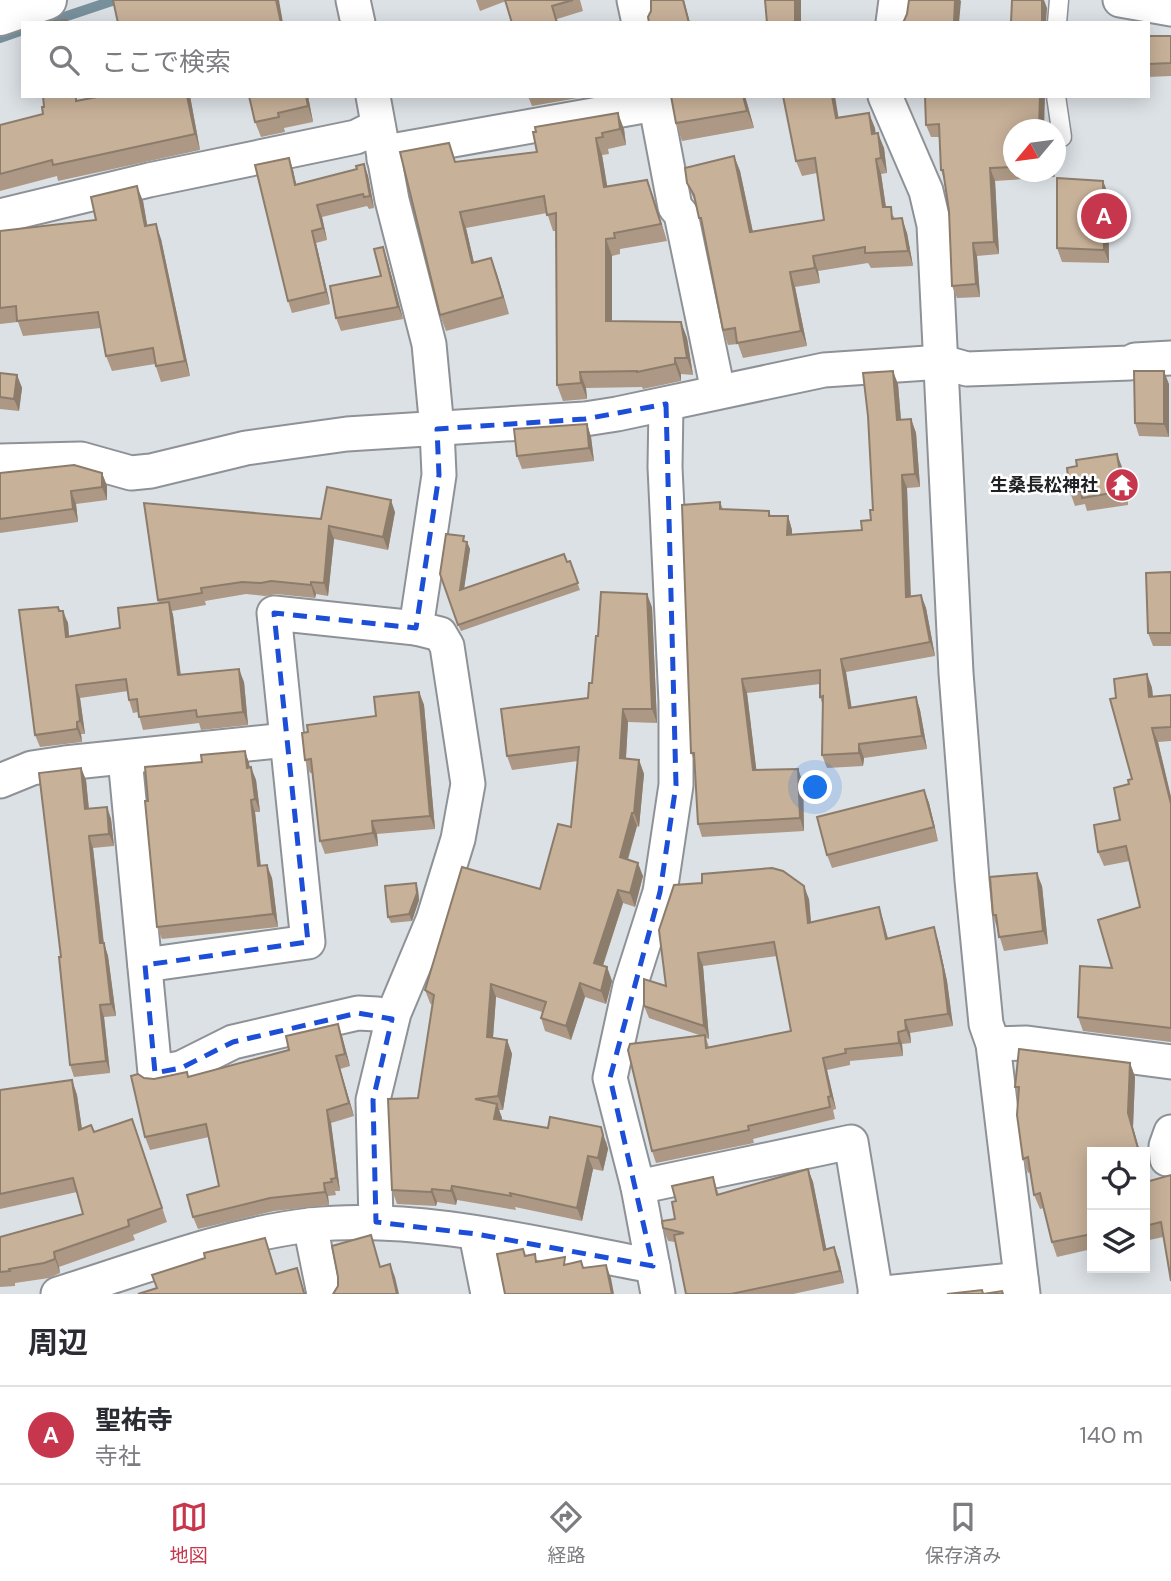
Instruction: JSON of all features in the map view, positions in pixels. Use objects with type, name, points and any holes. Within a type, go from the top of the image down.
[{"type":"main road","points":[[0,16],[47,0]]},
{"type":"street","points":[[353,0],[358,21]]},
{"type":"street","points":[[634,0],[639,21]]},
{"type":"street","points":[[893,21],[896,0]]},
{"type":"street","points":[[1120,0],[1171,9]]},
{"type":"street","points":[[638,1187],[851,1142],[875,1294],[1022,1286],[993,1044],[986,1024],[973,893],[957,687],[934,225],[926,191],[886,98]]},
{"type":"street","points":[[384,159],[397,150],[659,99],[675,206],[681,214],[719,391]]},
{"type":"street","points":[[375,111],[392,200],[429,344],[437,429],[439,475],[416,628]]},
{"type":"street","points":[[0,216],[149,180],[356,136],[375,111]]},
{"type":"street","points":[[0,461],[81,459],[131,473],[246,448],[347,434],[585,419],[824,370],[942,362],[967,369],[1130,363],[1135,360],[1171,358]]},
{"type":"street","points":[[58,1294],[238,1238],[310,1225],[376,1222],[476,1234],[656,1280],[638,1187],[610,1078],[630,986],[660,891],[676,785],[676,702],[665,467],[666,404]]},
{"type":"street","points":[[145,965],[308,942],[274,613],[416,628],[440,634],[447,646],[468,784],[458,839],[433,920],[392,1019],[373,1100],[376,1222]]},
{"type":"street","points":[[0,781],[32,768],[287,740]]},
{"type":"street","points":[[125,758],[155,1073],[181,1068],[233,1042],[358,1013],[377,1014],[392,1019]]},
{"type":"street","points":[[993,1044],[1027,1042],[1171,1062]]},
{"type":"street","points":[[310,1225],[324,1294]]},
{"type":"street","points":[[476,1234],[488,1294]]},
{"type":"lane","points":[[1057,21],[1059,0]]},
{"type":"lane","points":[[1056,98],[1059,119]]},
{"type":"highlighted area","points":[[666,404],[676,785],[660,892],[610,1078],[653,1266],[476,1234],[376,1222],[373,1100],[392,1019],[358,1013],[233,1042],[181,1068],[155,1073],[145,965],[308,942],[274,613],[416,628],[439,475],[437,429],[585,419]]},
{"type":"building","points":[[113,0],[276,0],[281,21],[118,21]]},
{"type":"building","points":[[505,0],[573,0],[552,6],[556,21],[511,21]]},
{"type":"building","points":[[651,0],[683,0],[688,21],[649,21]]},
{"type":"building","points":[[765,0],[795,0],[795,21],[767,21]]},
{"type":"building","points":[[909,0],[955,0],[954,21],[904,21]]},
{"type":"building","points":[[1012,0],[1042,0],[1042,21],[1011,21]]},
{"type":"building","points":[[1150,36],[1171,36],[1171,63],[1150,64]]},
{"type":"building","points":[[43,98],[76,98],[76,101],[92,98],[187,98],[195,134],[53,165],[52,160],[0,174],[0,125],[43,114]]},
{"type":"building","points":[[249,98],[306,98],[308,106],[278,113],[279,117],[255,122]]},
{"type":"building","points":[[671,98],[744,98],[747,111],[676,123]]},
{"type":"building","points":[[783,98],[832,98],[836,118],[869,113],[872,134],[878,133],[881,158],[876,159],[883,207],[891,207],[892,219],[902,218],[908,251],[865,253],[865,247],[813,256],[815,268],[790,272],[801,331],[737,343],[735,328],[723,330],[701,218],[687,183],[685,168],[734,156],[750,232],[824,220],[815,158],[796,161]]},
{"type":"building","points":[[925,98],[1040,98],[1039,119],[1003,119],[1003,167],[990,168],[994,242],[973,243],[976,284],[952,286],[949,211],[941,170],[939,124],[926,125]]},
{"type":"building","points":[[618,113],[620,129],[602,133],[603,137],[596,138],[604,187],[647,180],[661,224],[614,233],[615,238],[606,239],[606,321],[681,322],[687,358],[675,358],[675,364],[637,372],[580,372],[581,383],[557,385],[556,213],[547,215],[544,196],[460,212],[472,263],[491,258],[503,297],[440,315],[400,152],[449,143],[455,162],[537,152],[533,132],[536,132],[535,127]]},
{"type":"building","points":[[289,158],[295,185],[357,169],[356,166],[364,164],[370,196],[364,197],[363,194],[317,205],[323,228],[312,231],[326,292],[288,301],[255,165]]},
{"type":"building","points":[[1066,179],[1103,181],[1104,250],[1057,248],[1057,182],[1066,182]]},
{"type":"building","points":[[137,186],[145,226],[156,224],[185,361],[156,366],[153,348],[106,356],[98,312],[17,321],[16,306],[0,308],[0,231],[96,220],[91,197]]},
{"type":"building","points":[[383,247],[398,307],[336,318],[330,286],[381,276],[374,249]]},
{"type":"building","points":[[893,371],[897,420],[911,419],[915,474],[902,475],[906,597],[921,595],[930,642],[841,659],[849,708],[916,697],[922,736],[859,744],[859,753],[822,755],[823,696],[820,697],[820,670],[742,679],[753,770],[798,769],[800,818],[698,824],[694,753],[691,753],[682,505],[720,502],[720,509],[769,511],[769,516],[788,516],[787,535],[862,530],[861,521],[871,520],[870,510],[873,510],[863,373]]},
{"type":"building","points":[[1134,371],[1164,371],[1164,424],[1135,423]]},
{"type":"building","points":[[0,373],[17,375],[14,399],[0,397]]},
{"type":"building","points":[[587,424],[589,448],[517,456],[514,429]]},
{"type":"building","points":[[1117,454],[1123,491],[1082,498],[1081,491],[1070,492],[1067,468],[1077,466],[1076,460]]},
{"type":"building","points":[[74,465],[102,473],[102,487],[71,491],[73,509],[0,519],[0,473]]},
{"type":"building","points":[[327,487],[391,500],[383,537],[329,526],[324,583],[311,582],[311,585],[271,581],[242,582],[201,588],[202,593],[158,600],[144,503],[321,519]]},
{"type":"building","points":[[446,534],[464,536],[463,541],[467,542],[460,590],[564,554],[567,562],[570,561],[578,583],[458,625],[440,574]]},
{"type":"building","points":[[1171,572],[1171,633],[1148,633],[1146,573]]},
{"type":"building","points":[[601,592],[647,594],[652,709],[623,709],[620,758],[639,760],[634,813],[620,857],[638,863],[630,893],[618,890],[594,963],[607,967],[601,991],[580,983],[566,1026],[541,1018],[546,1002],[491,984],[487,1037],[507,1040],[498,1096],[475,1099],[497,1104],[494,1119],[548,1128],[550,1117],[601,1127],[603,1135],[598,1158],[588,1156],[577,1208],[510,1193],[511,1196],[452,1186],[451,1191],[392,1190],[388,1099],[418,1098],[434,995],[425,990],[462,867],[540,889],[558,824],[571,827],[579,747],[507,756],[501,709],[588,698],[598,636]]},
{"type":"building","points":[[169,602],[178,675],[239,669],[243,712],[197,717],[196,710],[139,717],[137,699],[129,700],[126,679],[76,685],[80,721],[77,722],[77,729],[35,735],[19,610],[58,607],[59,611],[63,611],[66,637],[120,628],[118,608]]},
{"type":"building","points":[[1147,674],[1149,697],[1171,695],[1171,727],[1152,728],[1171,804],[1171,1028],[1078,1017],[1080,966],[1112,968],[1098,920],[1140,907],[1126,846],[1098,852],[1094,825],[1120,820],[1114,788],[1129,784],[1128,780],[1132,779],[1110,699],[1116,698],[1114,679]]},
{"type":"building","points":[[419,692],[430,816],[372,821],[373,833],[320,841],[311,759],[305,760],[302,733],[308,732],[307,725],[376,716],[374,697]]},
{"type":"building","points":[[245,751],[247,768],[251,767],[255,799],[251,800],[258,866],[267,865],[273,914],[157,927],[145,801],[148,801],[145,767],[202,762],[201,755]]},
{"type":"building","points":[[81,768],[85,809],[107,807],[109,834],[89,836],[100,943],[104,943],[111,1004],[100,1005],[106,1061],[70,1065],[61,957],[39,773]]},
{"type":"building","points":[[924,790],[934,827],[827,855],[817,817]]},
{"type":"building","points":[[772,868],[783,871],[804,886],[808,923],[879,907],[886,939],[934,927],[943,968],[948,1014],[905,1020],[906,1030],[898,1032],[899,1043],[845,1049],[846,1053],[823,1058],[831,1096],[828,1097],[830,1107],[748,1126],[749,1130],[652,1151],[628,1050],[630,1044],[705,1035],[706,1048],[791,1031],[774,942],[698,953],[704,1026],[644,1006],[644,979],[666,986],[659,930],[674,885],[702,883],[702,874]]},
{"type":"building","points":[[1037,873],[1043,931],[999,937],[996,915],[993,915],[990,877]]},
{"type":"building","points":[[416,883],[417,893],[409,914],[388,917],[385,886]]},
{"type":"building","points":[[338,1024],[345,1054],[336,1056],[349,1103],[327,1110],[336,1178],[331,1179],[332,1182],[324,1183],[325,1192],[270,1198],[193,1217],[187,1195],[219,1186],[206,1124],[145,1137],[131,1076],[138,1074],[154,1079],[187,1072],[188,1077],[289,1050],[286,1036]]},
{"type":"building","points":[[1019,1049],[1130,1063],[1128,1113],[1138,1147],[1087,1147],[1087,1235],[1052,1242],[1040,1193],[1034,1195],[1028,1157],[1023,1159],[1017,1115],[1019,1087],[1015,1087]]},
{"type":"building","points":[[72,1080],[79,1130],[91,1125],[94,1132],[132,1119],[162,1208],[128,1220],[129,1226],[54,1252],[55,1259],[0,1272],[0,1237],[83,1214],[73,1178],[0,1194],[0,1090]]},
{"type":"building","points":[[808,1169],[824,1250],[834,1247],[840,1271],[731,1294],[686,1294],[674,1235],[684,1233],[663,1228],[662,1221],[675,1219],[672,1202],[676,1201],[672,1186],[713,1177],[717,1195]]},
{"type":"building","points":[[1171,1175],[1171,1281],[1161,1222],[1150,1225],[1150,1181]]},
{"type":"building","points":[[371,1235],[380,1267],[390,1264],[397,1294],[333,1294],[338,1286],[338,1277],[332,1246]]},
{"type":"building","points":[[265,1238],[276,1274],[297,1268],[306,1294],[138,1294],[157,1288],[152,1275],[205,1258],[204,1253]]},
{"type":"building","points":[[523,1249],[525,1256],[535,1254],[536,1262],[565,1257],[564,1265],[581,1261],[583,1268],[606,1265],[612,1294],[505,1294],[497,1254]]},
{"type":"building","points":[[982,1290],[983,1294],[947,1294]]},
{"type":"waterway","points":[[52,21],[115,0]]},
{"type":"waterway","points":[[0,38],[21,31]]},
{"type":"place","name":"聖祐寺","points":[[1104,216]]},
{"type":"place","name":"生桑長松神社","points":[[1122,485]]}]
